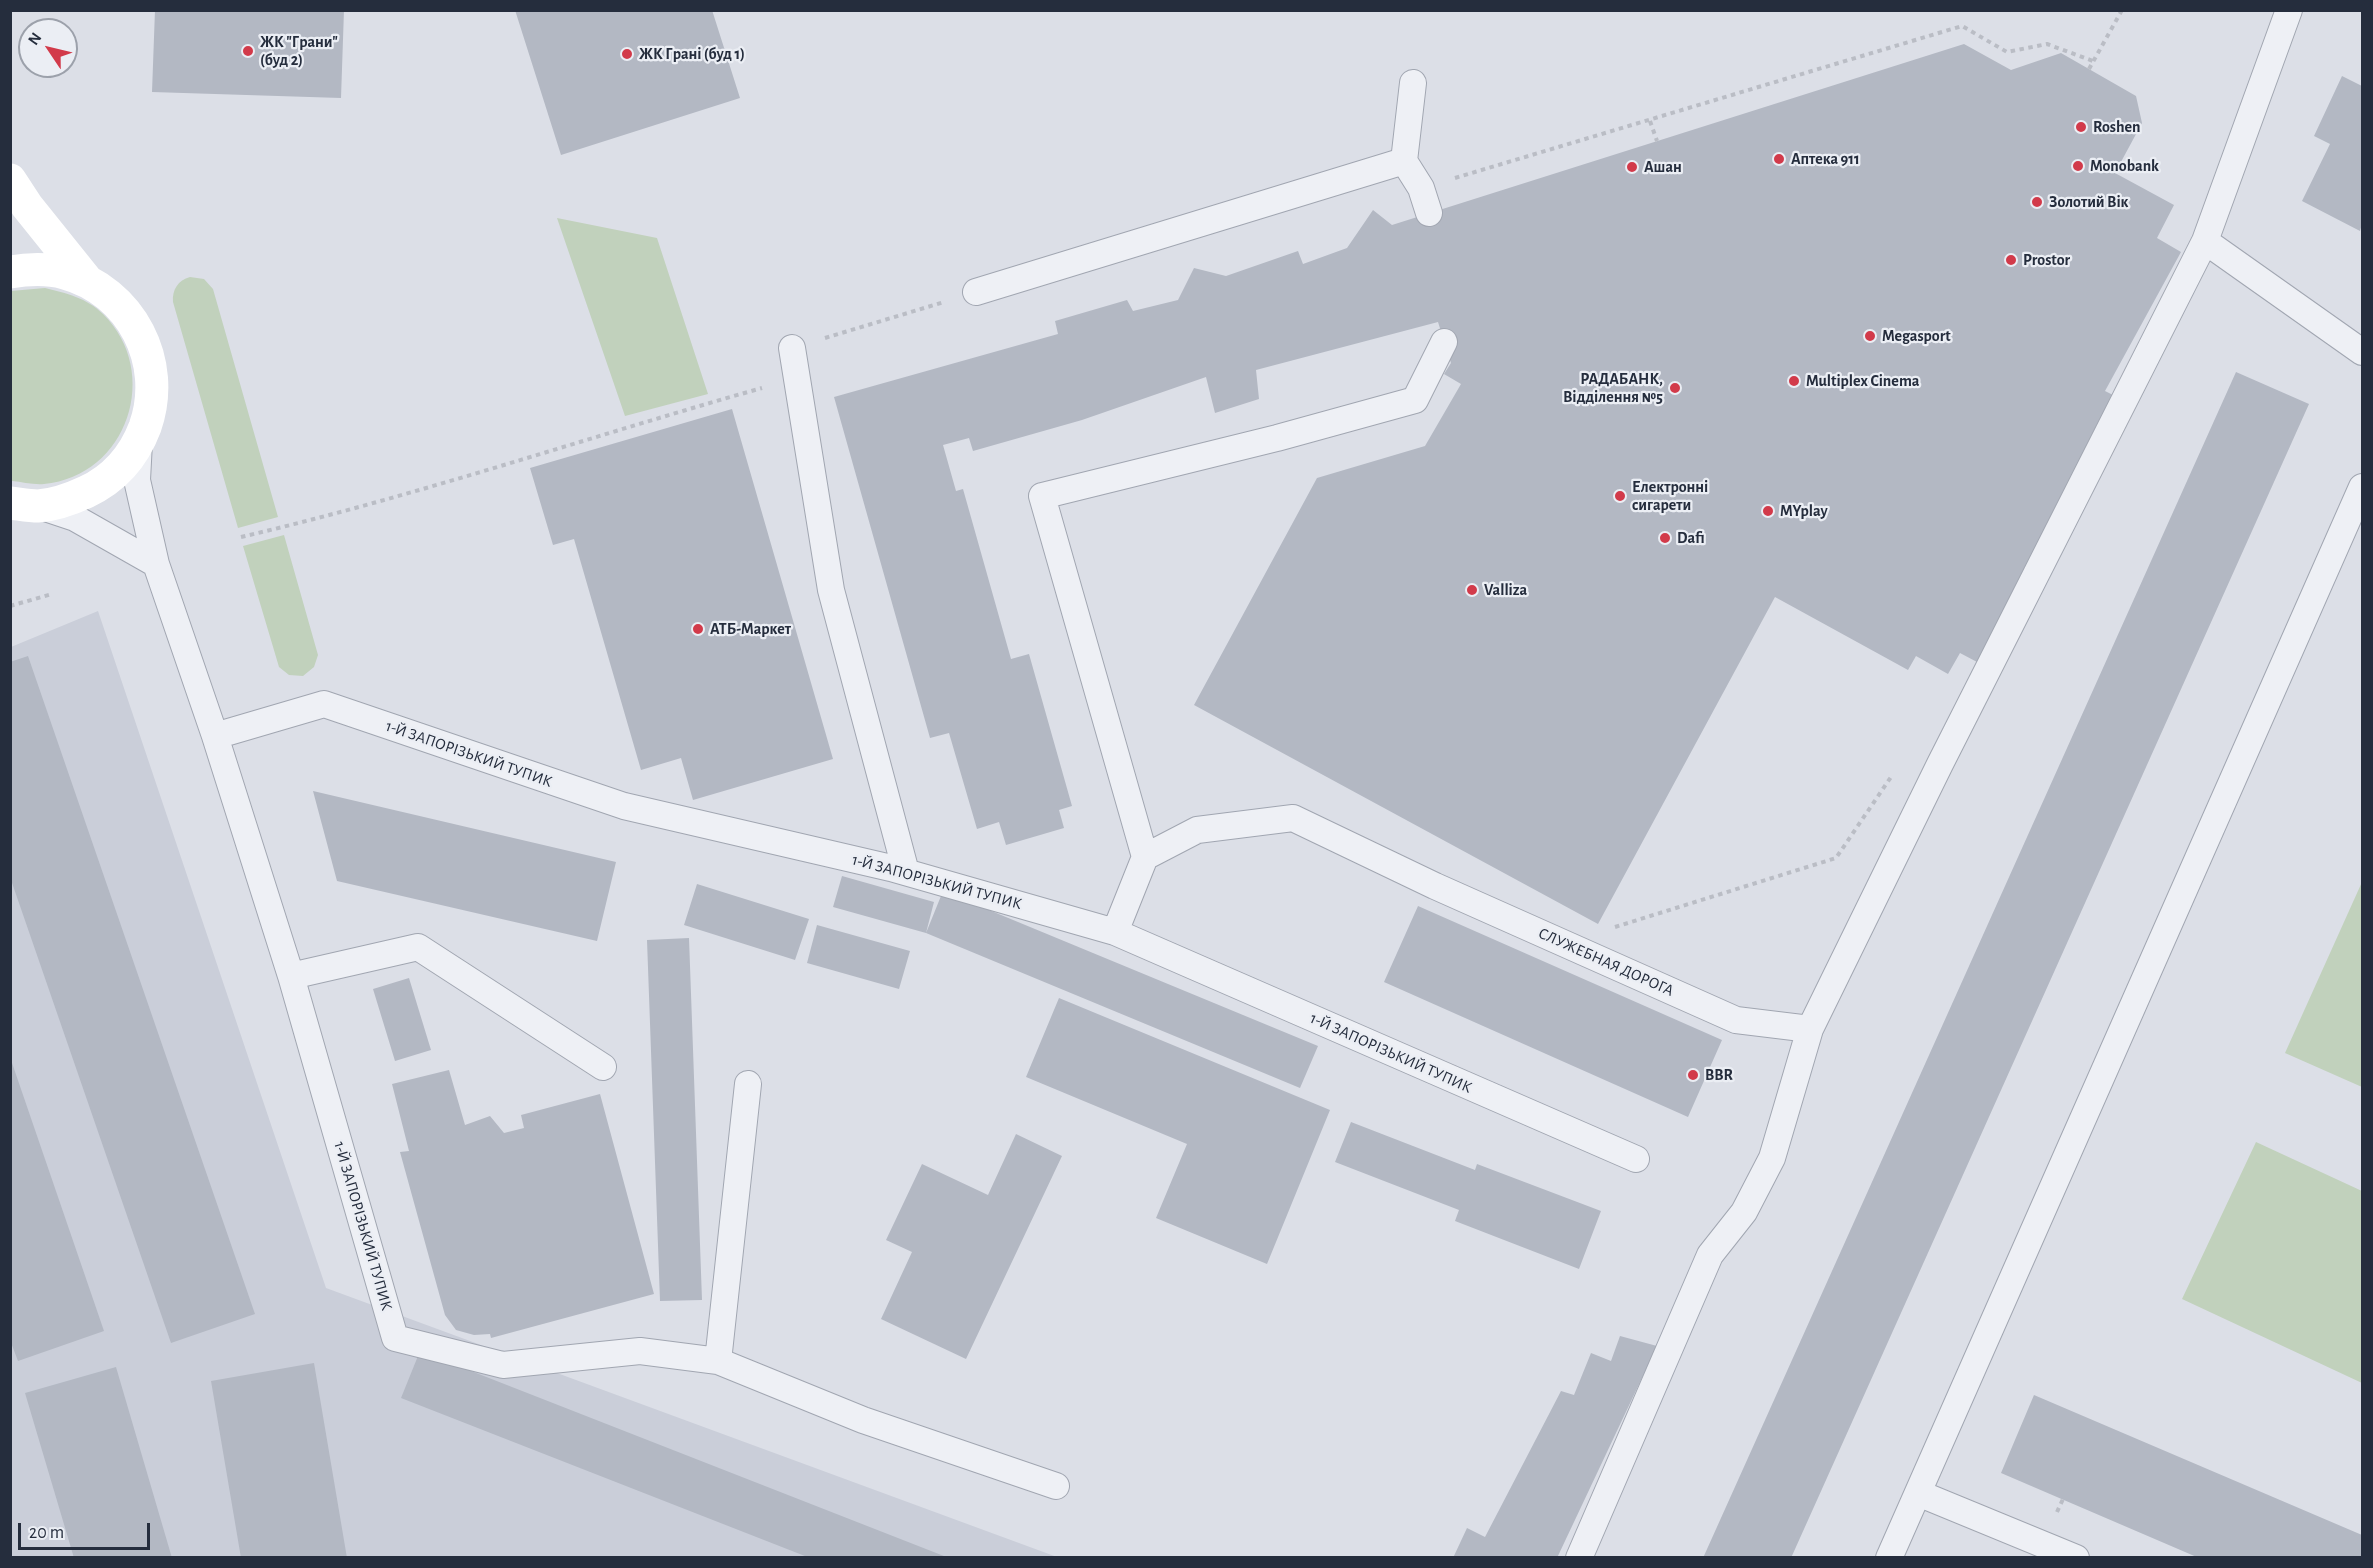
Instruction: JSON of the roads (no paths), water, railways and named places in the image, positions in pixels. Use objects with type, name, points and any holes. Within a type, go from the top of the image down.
[{"type":"main road","points":[[10,180],[27,206],[88,282]]},
{"type":"main road","points":[[10,272],[46,270],[64,272],[88,282],[114,299],[134,323],[147,351],[153,382],[150,413],[139,442],[121,468],[97,487],[69,500],[24,504]]},
{"type":"lane","points":[[1579,1557],[1710,1255],[1744,1212],[1772,1158],[1810,1029],[1940,765],[2205,241],[2289,10]]},
{"type":"lane","points":[[1413,83],[1404,161],[1421,188],[1429,213]]},
{"type":"lane","points":[[976,292],[1404,161]]},
{"type":"lane","points":[[2205,241],[2362,352]]},
{"type":"lane","points":[[1115,932],[1145,857],[1042,495],[1277,438],[1415,400],[1444,342]]},
{"type":"lane","points":[[792,348],[831,590],[906,872]]},
{"type":"lane","name":"1-Й ЗАПОРІЗЬКИЙ ТУПИК","points":[[139,442],[137,480],[156,564],[215,736],[291,976],[395,1338],[503,1365],[640,1351],[718,1361]]},
{"type":"lane","points":[[1889,1557],[2362,487]]},
{"type":"lane","points":[[24,504],[75,518],[156,564]]},
{"type":"lane","name":"1-Й ЗАПОРІЗЬКИЙ ТУПИК","points":[[215,736],[324,704],[624,806],[906,872],[1115,932],[1636,1159]]},
{"type":"lane","name":"СЛУЖЕБНАЯ ДОРОГА","points":[[1145,857],[1197,830],[1293,818],[1435,886],[1736,1020],[1810,1029]]},
{"type":"lane","points":[[291,976],[418,947],[603,1066]]},
{"type":"lane","points":[[748,1084],[718,1361],[863,1420],[1056,1486]]},
{"type":"lane","points":[[1918,1493],[2076,1557]]},
{"type":"place","name":"ЖК \"Грани\" (буд 2)","points":[[248,51]]},
{"type":"place","name":"ЖК Грані (буд 1)","points":[[627,54]]},
{"type":"place","name":"Roshen","points":[[2081,127]]},
{"type":"place","name":"Аптека 911","points":[[1779,159]]},
{"type":"place","name":"Monobank","points":[[2078,166]]},
{"type":"place","name":"Ашан","points":[[1632,167]]},
{"type":"place","name":"Золотий Вік","points":[[2037,202]]},
{"type":"place","name":"Prostor","points":[[2011,260]]},
{"type":"place","name":"Megasport","points":[[1870,336]]},
{"type":"place","name":"Multiplex Cinema","points":[[1794,381]]},
{"type":"place","name":"РАДАБАНК, Відділення №5","points":[[1675,388]]},
{"type":"place","name":"Електронні сигарети","points":[[1620,496]]},
{"type":"place","name":"MYplay","points":[[1768,511]]},
{"type":"place","name":"Dafi","points":[[1665,538]]},
{"type":"place","name":"Valliza","points":[[1472,590]]},
{"type":"place","name":"АТБ-Маркет","points":[[698,629]]},
{"type":"place","name":"BBR","points":[[1693,1075]]}]
